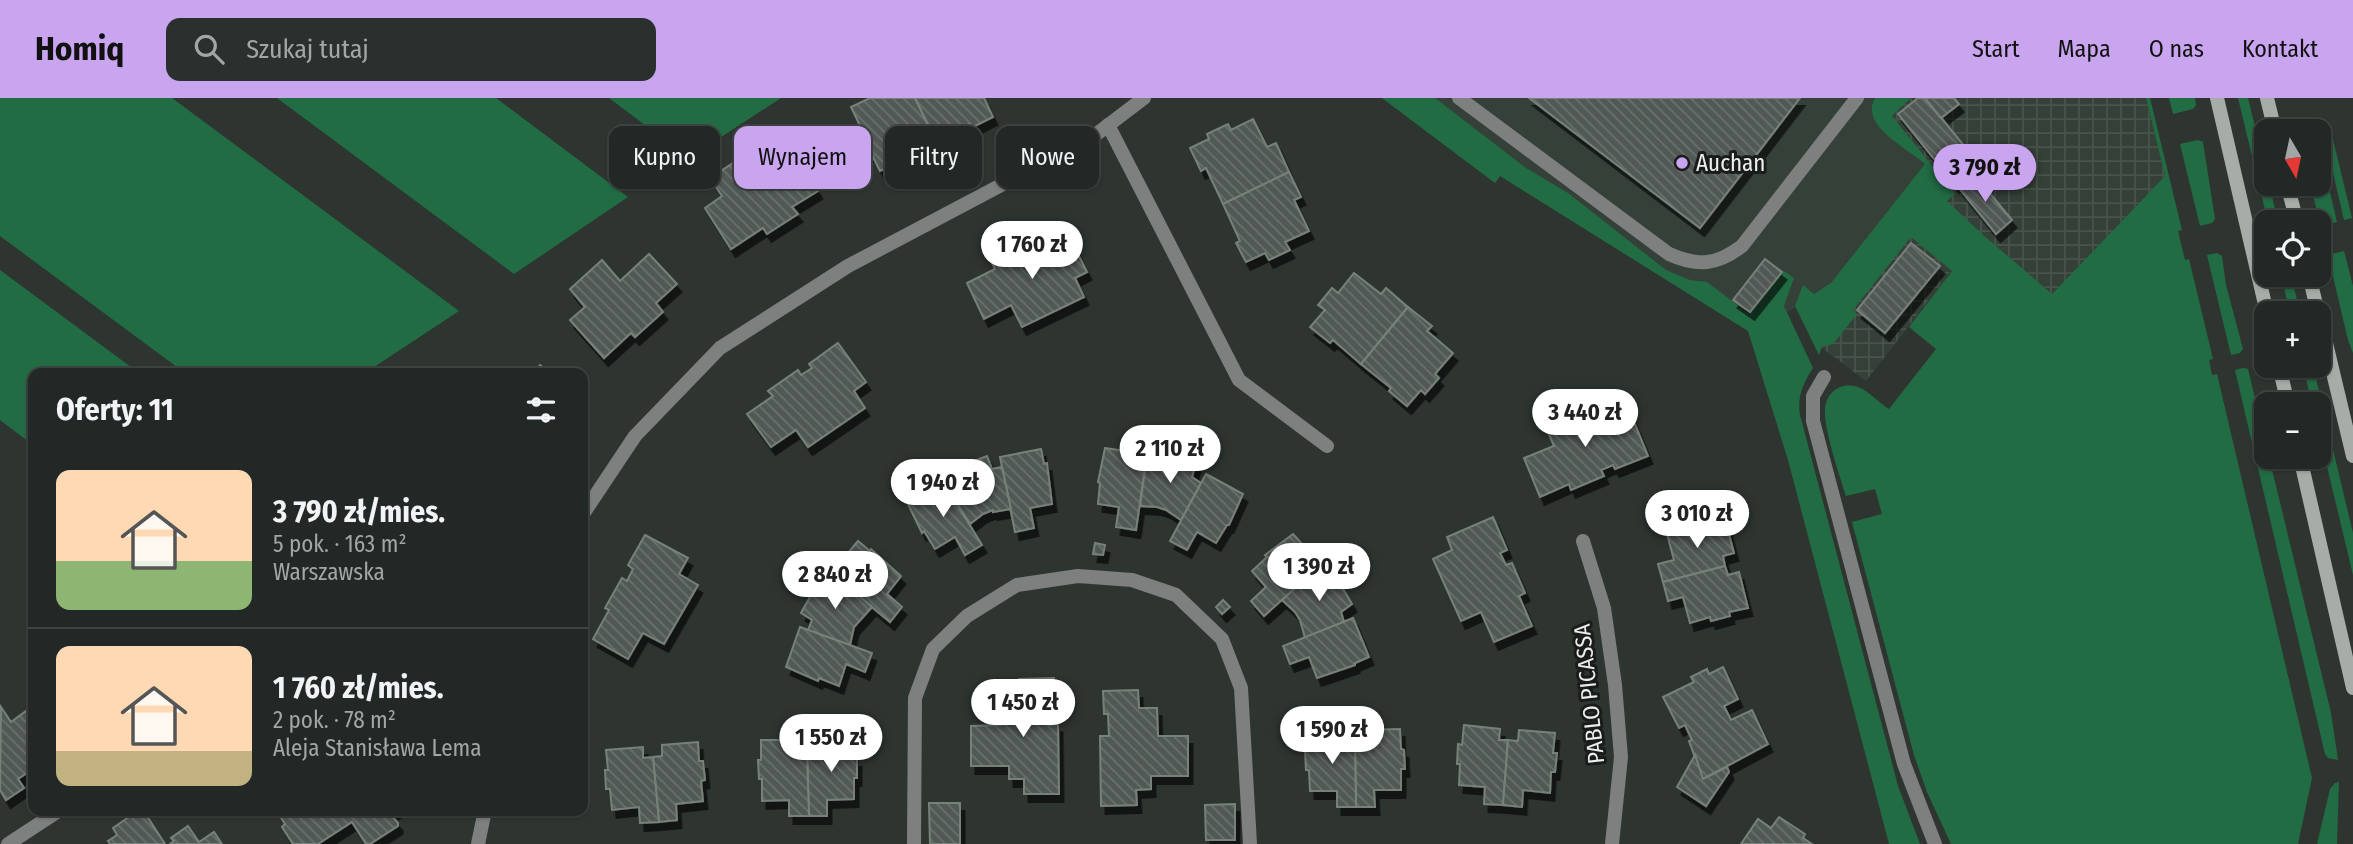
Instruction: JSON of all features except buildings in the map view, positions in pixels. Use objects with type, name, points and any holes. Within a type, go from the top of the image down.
[{"type":"main road","points":[[2217,98],[2264,301]]},
{"type":"main road","points":[[2267,98],[2272,119]]},
{"type":"main road","points":[[2331,364],[2353,456]]},
{"type":"main road","points":[[2303,469],[2353,688]]},
{"type":"street","points":[[588,506],[635,436],[720,348],[848,266],[1094,136],[1143,98]]},
{"type":"street","points":[[1459,98],[1669,254],[1685,261],[1700,263],[1716,261],[1742,246],[1857,98]]},
{"type":"street","points":[[1108,125],[1239,380],[1327,446]]},
{"type":"street","points":[[1824,377],[1813,396],[1813,421],[1904,764],[1935,844]]},
{"type":"street","name":"PABLO PICASSA","points":[[1583,541],[1604,608],[1615,685],[1621,757],[1616,826],[1612,844]]},
{"type":"street","points":[[914,844],[915,698],[933,649],[967,616],[1017,585],[1078,576],[1132,580],[1176,595],[1222,639],[1241,688],[1250,844]]},
{"type":"street","points":[[8,844],[51,816]]},
{"type":"street","points":[[478,844],[484,816]]},
{"type":"shaded area","points":[[1382,98],[1911,98],[1892,115],[1955,194],[1829,291],[1748,331],[1500,176],[1495,183]]},
{"type":"shaded area","points":[[1911,98],[2146,98],[2165,176],[2052,294],[1981,233],[1866,381],[1822,348],[1830,291],[1955,194],[1892,116]]},
{"type":"green space","points":[[0,98],[172,98],[459,311],[373,368],[178,368],[0,236]]},
{"type":"green space","points":[[277,98],[496,98],[609,183],[609,189],[617,189],[628,197],[514,274]]},
{"type":"green space","points":[[609,98],[781,98],[734,126],[720,138],[720,126],[646,126]]},
{"type":"green space","points":[[1382,98],[1435,98],[1526,168],[1568,193],[1666,270],[1690,280],[1707,282],[1749,314],[1784,271],[1794,278],[1784,306],[1813,368],[1802,390],[1800,415],[1898,786],[1920,844],[1889,844],[1788,460],[1748,331],[1500,176],[1495,183]]},
{"type":"green space","points":[[1875,98],[1911,98],[1892,116],[1955,194],[1947,201],[2052,294],[2165,176],[2146,98],[2150,98],[2182,230],[2178,231],[2185,260],[2189,259],[2213,359],[2209,360],[2212,375],[2217,374],[2312,778],[2298,844],[1951,844],[1927,792],[1914,755],[1852,522],[1882,514],[1875,489],[1846,496],[1830,441],[1825,411],[1831,394],[1845,386],[1862,389],[1889,409],[1936,349],[1909,327],[1952,271],[1911,237],[1853,310],[1857,314],[1833,344],[1822,347],[1819,355],[1795,306],[1803,285],[1814,294],[1831,283],[1925,164],[1879,127],[1872,108]]},
{"type":"green space","points":[[2169,98],[2195,98],[2196,105],[2193,109],[2173,114]]},
{"type":"green space","points":[[2238,98],[2248,98],[2254,123],[2254,164]]},
{"type":"green space","points":[[2331,131],[2352,218],[2344,220],[2331,164]]},
{"type":"green space","points":[[2198,140],[2203,142],[2215,219],[2212,223],[2200,226],[2180,144]]},
{"type":"green space","points":[[2262,196],[2272,196],[2275,210],[2265,210]]},
{"type":"green space","points":[[2313,196],[2331,196],[2337,222],[2331,224],[2331,210],[2317,210]]},
{"type":"green space","points":[[2344,251],[2353,286],[2353,353],[2331,268],[2331,254]]},
{"type":"green space","points":[[2217,253],[2222,256],[2226,285],[2243,349],[2240,353],[2231,355],[2207,255]]},
{"type":"green space","points":[[0,270],[132,368],[28,368],[28,441],[0,420]]},
{"type":"green space","points":[[2284,287],[2294,287],[2297,301],[2287,301]]},
{"type":"green space","points":[[2248,369],[2254,394],[2254,451],[2235,370]]},
{"type":"green space","points":[[2306,378],[2316,378],[2319,392],[2309,392]]},
{"type":"green space","points":[[2331,441],[2353,533],[2353,575],[2328,469],[2331,469]]},
{"type":"green space","points":[[2258,469],[2272,469],[2331,713],[2338,760],[2328,758]]},
{"type":"green space","points":[[2339,782],[2337,844],[2317,844],[2330,789]]},
{"type":"place","name":"Auchan","points":[[1682,163]]}]
